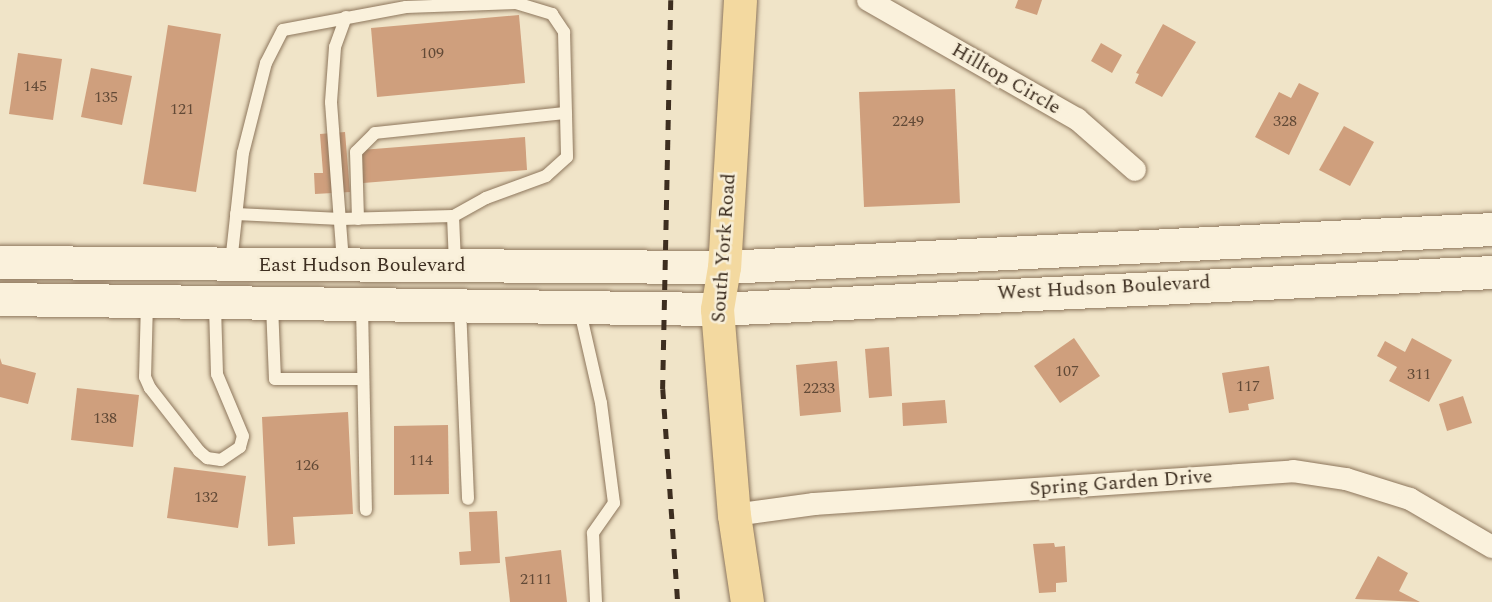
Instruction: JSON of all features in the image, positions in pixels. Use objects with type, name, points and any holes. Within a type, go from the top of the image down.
[{"type":"main road","name":"South York Road","points":[[740,0],[724,267],[717,309],[734,515],[747,602]]},
{"type":"main road","name":"West Hudson Boulevard","points":[[724,267],[1492,229]]},
{"type":"main road","name":"East Hudson Boulevard","points":[[0,262],[724,267]]},
{"type":"main road","name":"West Hudson Boulevard","points":[[717,309],[1492,272]]},
{"type":"main road","name":"East Hudson Boulevard","points":[[0,299],[717,309]]},
{"type":"street","name":"Hilltop Circle","points":[[868,0],[1077,119],[1135,170]]},
{"type":"street","name":"Spring Garden Drive","points":[[734,515],[813,504],[1293,471],[1346,479],[1410,499],[1492,547]]},
{"type":"lane","points":[[231,264],[236,214],[243,153],[266,63],[283,30],[406,8],[516,3],[552,14],[564,32],[567,157],[546,176],[486,198],[453,216],[341,219],[236,214]]},
{"type":"lane","points":[[343,265],[331,102],[335,47],[346,17]]},
{"type":"lane","points":[[358,219],[356,152],[375,133],[566,107]]},
{"type":"lane","points":[[453,216],[455,265]]},
{"type":"lane","points":[[147,301],[148,383],[199,451],[207,458],[221,460],[240,447],[243,435],[217,374],[215,302]]},
{"type":"lane","points":[[272,303],[275,379],[363,379]]},
{"type":"lane","points":[[362,304],[366,510]]},
{"type":"lane","points":[[460,305],[468,499]]},
{"type":"lane","points":[[579,307],[601,403],[614,503],[593,533],[596,602]]},
{"type":"building","points":[[1018,0],[1042,0],[1037,15],[1015,8]]},
{"type":"building","points":[[519,15],[525,83],[377,97],[371,28]]},
{"type":"building","points":[[1163,24],[1196,42],[1162,97],[1135,83],[1139,74],[1136,73]]},
{"type":"building","points":[[168,25],[221,34],[196,192],[143,184]]},
{"type":"building","points":[[1101,43],[1122,55],[1112,73],[1091,61]]},
{"type":"building","points":[[18,53],[62,59],[53,120],[9,114]]},
{"type":"building","points":[[91,68],[132,76],[122,125],[81,117]]},
{"type":"building","points":[[1299,83],[1319,93],[1289,155],[1255,137],[1279,92],[1291,98]]},
{"type":"building","points":[[955,89],[960,203],[864,207],[859,92]]},
{"type":"building","points":[[1344,126],[1374,142],[1350,186],[1319,170]]},
{"type":"building","points":[[345,132],[350,192],[315,194],[314,173],[323,173],[320,134]]},
{"type":"building","points":[[525,137],[527,170],[363,183],[361,150]]},
{"type":"building","points":[[1074,338],[1100,376],[1060,403],[1034,366]]},
{"type":"building","points":[[1412,338],[1452,360],[1429,402],[1389,381],[1397,367],[1377,356],[1385,341],[1405,352]]},
{"type":"building","points":[[889,347],[892,396],[869,398],[865,349]]},
{"type":"building","points":[[0,358],[2,364],[36,373],[28,404],[0,397]]},
{"type":"building","points":[[837,361],[841,412],[800,416],[796,365]]},
{"type":"building","points":[[1269,366],[1274,399],[1248,404],[1249,410],[1229,413],[1222,373]]},
{"type":"building","points":[[77,388],[139,395],[133,447],[71,440]]},
{"type":"building","points":[[1463,396],[1472,423],[1447,431],[1439,404]]},
{"type":"building","points":[[945,400],[947,423],[903,426],[902,403]]},
{"type":"building","points":[[348,412],[353,514],[293,517],[295,544],[268,546],[262,417]]},
{"type":"building","points":[[448,425],[449,494],[394,495],[394,426]]},
{"type":"building","points":[[174,467],[246,476],[238,528],[167,518]]},
{"type":"building","points":[[497,511],[500,563],[460,565],[459,552],[471,551],[469,512]]},
{"type":"building","points":[[1054,543],[1055,547],[1065,546],[1067,582],[1056,583],[1056,592],[1039,593],[1033,544]]},
{"type":"building","points":[[561,550],[567,602],[510,602],[505,557]]},
{"type":"building","points":[[1378,556],[1408,573],[1399,591],[1420,602],[1355,599]]},
{"type":"railway","points":[[671,0],[663,389],[678,602]]}]
